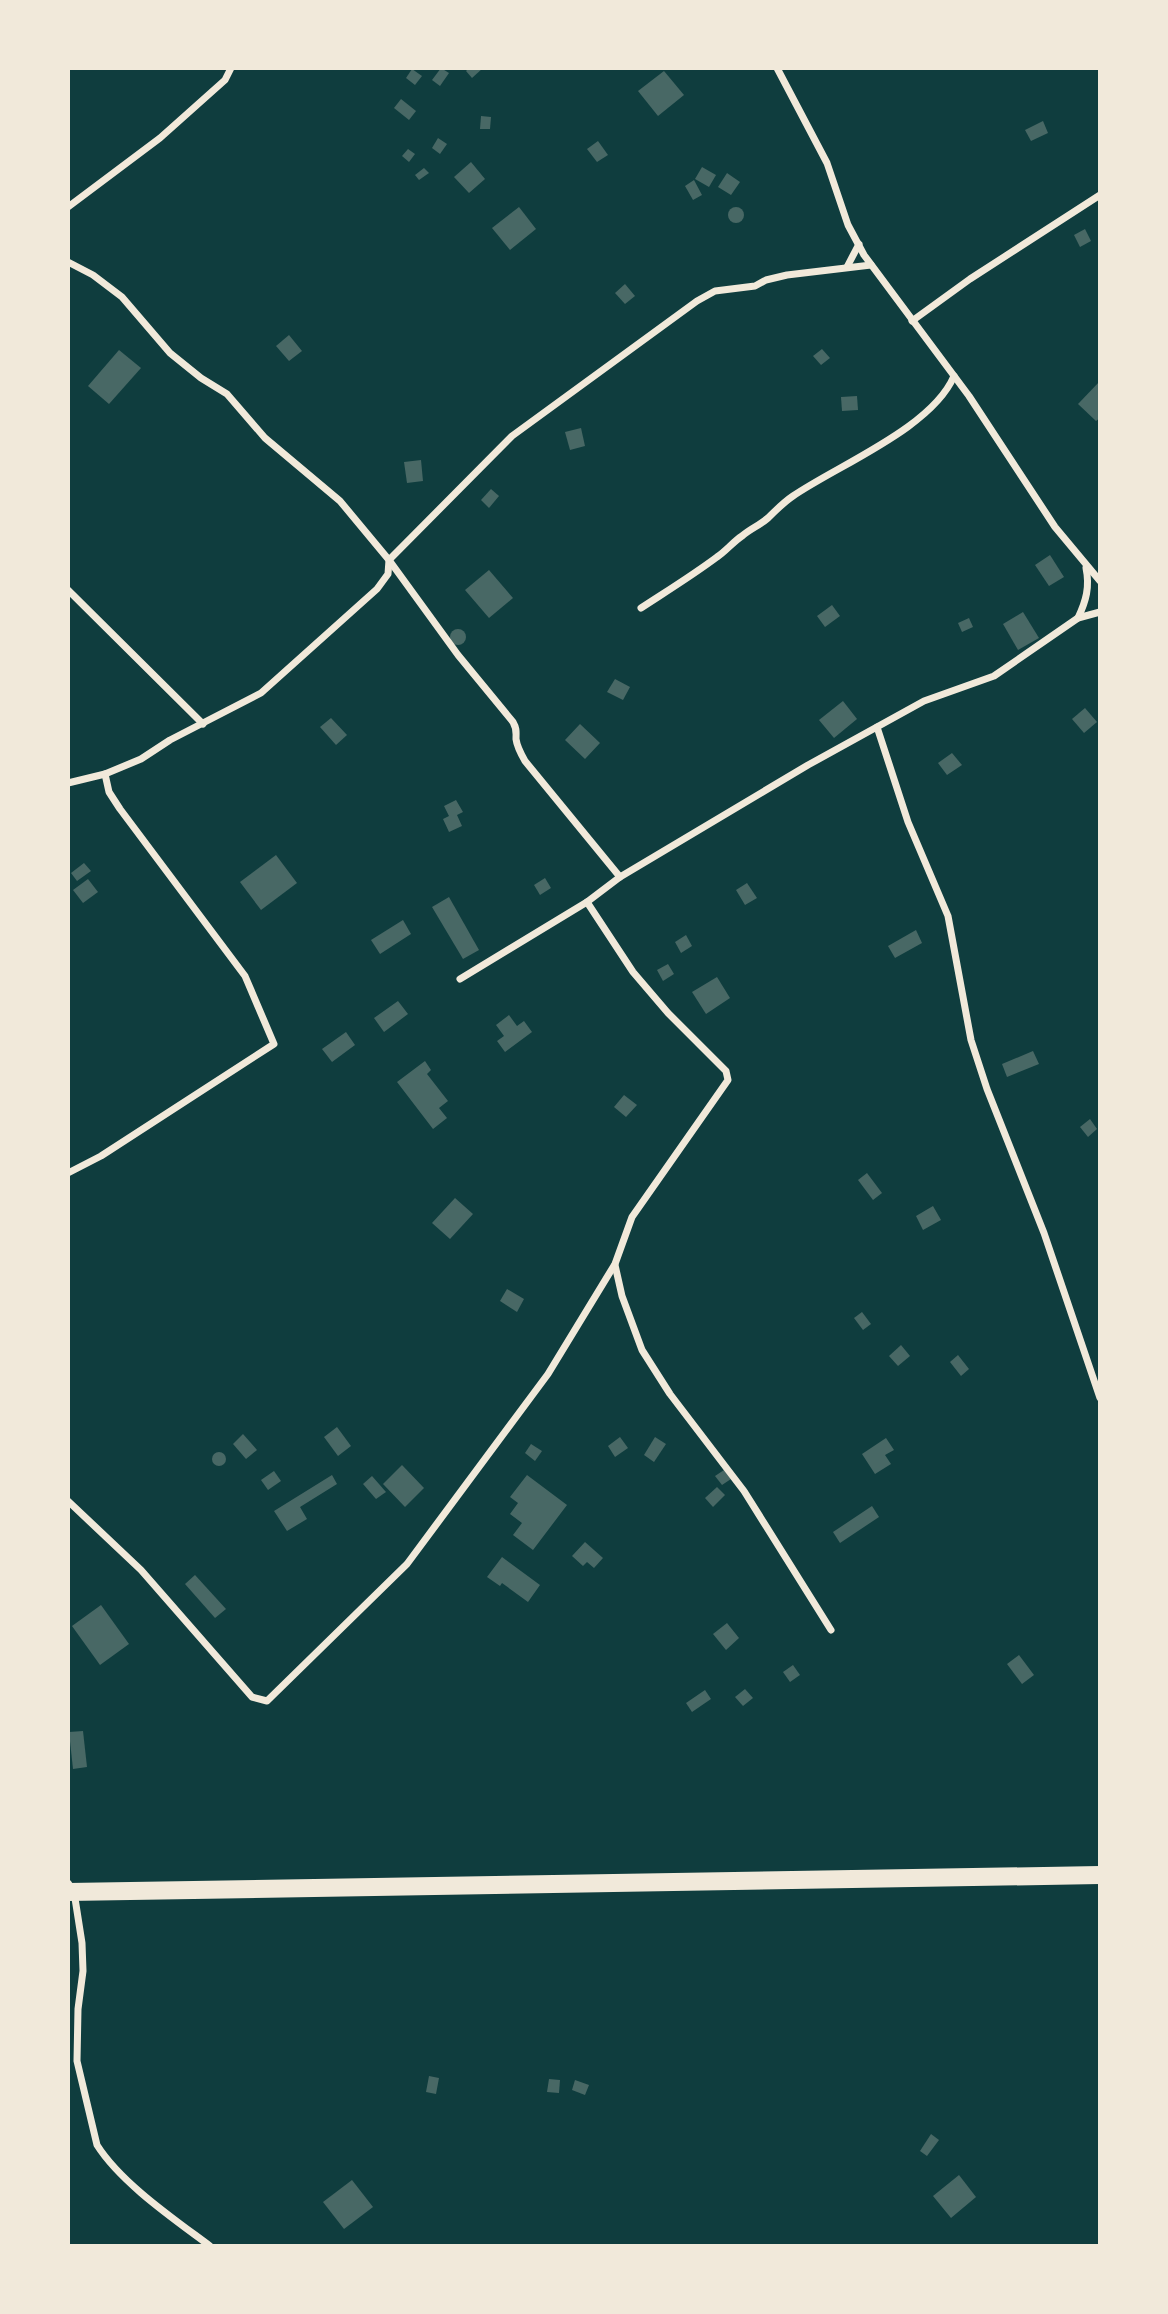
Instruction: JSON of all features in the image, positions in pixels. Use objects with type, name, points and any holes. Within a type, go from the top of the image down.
[{"type":"highway","points":[[70,1889],[1100,1875]]},
{"type":"street","points":[[68,207],[160,138],[225,80],[231,68]]},
{"type":"street","points":[[777,68],[827,163],[838,199],[871,265],[1011,457],[1055,527],[1100,581]]},
{"type":"street","points":[[912,321],[970,279],[1100,194]]},
{"type":"street","points":[[846,267],[859,244]]},
{"type":"street","points":[[68,262],[106,284],[121,297],[170,353],[201,378],[227,394],[265,439],[340,501],[389,560],[458,655],[513,722],[517,730],[519,749],[525,761],[620,877]]},
{"type":"street","points":[[68,783],[104,775],[141,759],[170,740],[261,694],[377,589],[388,574],[389,560],[512,436],[697,301],[715,291],[755,286],[787,275],[871,265]]},
{"type":"street","points":[[641,608],[719,556],[818,479],[851,463],[926,412],[950,385],[954,376]]},
{"type":"street","points":[[1078,618],[1089,587],[1086,566]]},
{"type":"street","points":[[68,590],[203,724]]},
{"type":"street","points":[[460,979],[587,902],[620,877],[808,765],[925,701],[994,676],[1078,618],[1100,612]]},
{"type":"street","points":[[877,727],[908,822],[948,916],[971,1040],[1044,1233],[1100,1398]]},
{"type":"street","points":[[68,1174],[101,1156],[274,1044],[246,976],[120,809],[109,792],[104,775]]},
{"type":"street","points":[[68,1501],[141,1570],[253,1697],[267,1701],[407,1564],[548,1374],[615,1264],[632,1217],[728,1080],[726,1071],[668,1013],[633,972],[587,902]]},
{"type":"street","points":[[615,1264],[622,1296],[642,1350],[670,1394],[744,1491],[831,1630]]},
{"type":"street","points":[[70,1889],[82,1943],[83,1971],[78,2009],[77,2061],[97,2145],[137,2189],[210,2246]]},
{"type":"building","points":[[441,68],[449,73],[440,86],[432,80]]},
{"type":"building","points":[[469,68],[483,68],[472,78],[466,71]]},
{"type":"building","points":[[412,69],[422,76],[415,85],[406,78]]},
{"type":"building","points":[[664,71],[684,95],[658,116],[638,91]]},
{"type":"building","points":[[401,99],[416,111],[409,120],[394,108]]},
{"type":"building","points":[[481,116],[491,117],[490,129],[480,129]]},
{"type":"building","points":[[1043,121],[1048,133],[1031,141],[1025,130]]},
{"type":"building","points":[[438,138],[447,144],[440,154],[432,148]]},
{"type":"building","points":[[598,141],[608,155],[597,162],[587,149]]},
{"type":"building","points":[[408,149],[415,154],[409,162],[402,156]]},
{"type":"building","points":[[471,162],[485,179],[469,193],[454,177]]},
{"type":"building","points":[[702,167],[716,175],[709,187],[695,179]]},
{"type":"building","points":[[424,168],[429,173],[419,180],[415,175]]},
{"type":"building","points":[[727,173],[740,182],[731,195],[718,187]]},
{"type":"building","points":[[694,180],[702,195],[693,200],[685,186]]},
{"type":"building","points":[[519,207],[536,229],[510,250],[492,228]]},
{"type":"building","points":[[736,207],[742,209],[742,221],[736,223],[730,221],[728,215],[730,209]]},
{"type":"building","points":[[1085,229],[1091,241],[1080,247],[1074,235]]},
{"type":"building","points":[[625,284],[635,296],[625,304],[615,293]]},
{"type":"building","points":[[289,335],[302,351],[289,361],[276,346]]},
{"type":"building","points":[[822,349],[830,358],[821,365],[813,356]]},
{"type":"building","points":[[119,350],[141,368],[109,404],[88,386]]},
{"type":"building","points":[[1100,381],[1100,418],[1096,421],[1078,404]]},
{"type":"building","points":[[857,396],[858,410],[842,411],[841,397]]},
{"type":"building","points":[[581,428],[585,446],[570,450],[565,432]]},
{"type":"building","points":[[421,460],[423,481],[407,483],[404,462]]},
{"type":"building","points":[[491,489],[499,496],[489,508],[481,500]]},
{"type":"building","points":[[1050,555],[1064,577],[1049,586],[1035,565]]},
{"type":"building","points":[[489,570],[513,598],[489,618],[465,590]]},
{"type":"building","points":[[832,605],[840,616],[825,627],[817,616]]},
{"type":"building","points":[[1023,612],[1039,638],[1018,650],[1003,624]]},
{"type":"building","points":[[969,618],[973,627],[962,632],[958,623]]},
{"type":"building","points":[[458,629],[466,637],[458,645],[450,637]]},
{"type":"building","points":[[615,679],[630,687],[623,700],[607,692]]},
{"type":"building","points":[[843,701],[857,719],[834,738],[819,720]]},
{"type":"building","points":[[1085,708],[1097,722],[1084,733],[1072,719]]},
{"type":"building","points":[[331,718],[347,735],[336,745],[320,727]]},
{"type":"building","points":[[580,724],[600,743],[585,759],[565,740]]},
{"type":"building","points":[[952,753],[962,765],[947,775],[938,763]]},
{"type":"building","points":[[456,800],[463,812],[457,815],[462,826],[449,832],[443,819],[449,816],[444,806]]},
{"type":"building","points":[[276,855],[297,883],[261,910],[240,882]]},
{"type":"building","points":[[84,863],[91,871],[77,881],[71,873]]},
{"type":"building","points":[[545,878],[551,888],[540,895],[534,885]]},
{"type":"building","points":[[88,879],[98,892],[83,903],[73,890]]},
{"type":"building","points":[[747,883],[757,898],[745,905],[736,890]]},
{"type":"building","points":[[449,897],[479,950],[463,959],[432,907]]},
{"type":"building","points":[[403,920],[411,934],[380,954],[371,940]]},
{"type":"building","points":[[916,930],[922,943],[895,958],[888,946]]},
{"type":"building","points":[[686,935],[692,946],[681,953],[675,942]]},
{"type":"building","points":[[668,964],[674,974],[663,981],[657,970]]},
{"type":"building","points":[[717,977],[730,998],[706,1014],[692,992]]},
{"type":"building","points":[[398,1001],[408,1014],[384,1032],[374,1018]]},
{"type":"building","points":[[509,1015],[517,1026],[524,1021],[532,1032],[505,1052],[497,1041],[504,1036],[496,1025]]},
{"type":"building","points":[[346,1032],[355,1045],[332,1062],[322,1049]]},
{"type":"building","points":[[1033,1051],[1039,1064],[1007,1077],[1002,1064]]},
{"type":"building","points":[[425,1061],[431,1070],[427,1074],[448,1101],[439,1108],[447,1118],[433,1129],[397,1082]]},
{"type":"building","points":[[624,1095],[637,1105],[626,1117],[614,1107]]},
{"type":"building","points":[[1090,1119],[1097,1129],[1088,1137],[1080,1127]]},
{"type":"building","points":[[867,1173],[882,1193],[873,1200],[858,1180]]},
{"type":"building","points":[[455,1198],[473,1214],[450,1239],[432,1223]]},
{"type":"building","points":[[933,1206],[941,1220],[923,1230],[916,1216]]},
{"type":"building","points":[[507,1289],[524,1299],[517,1312],[500,1301]]},
{"type":"building","points":[[862,1312],[871,1324],[863,1330],[854,1318]]},
{"type":"building","points":[[901,1345],[910,1356],[898,1366],[889,1356]]},
{"type":"building","points":[[958,1355],[969,1369],[961,1376],[950,1362]]},
{"type":"building","points":[[337,1427],[351,1446],[338,1456],[324,1437]]},
{"type":"building","points":[[243,1434],[257,1450],[246,1459],[233,1444]]},
{"type":"building","points":[[620,1437],[628,1448],[615,1457],[608,1446]]},
{"type":"building","points":[[655,1437],[666,1444],[654,1462],[644,1455]]},
{"type":"building","points":[[886,1438],[894,1450],[885,1455],[891,1464],[875,1474],[862,1454]]},
{"type":"building","points":[[531,1444],[542,1451],[535,1461],[525,1453]]},
{"type":"building","points":[[216,1452],[222,1452],[226,1459],[222,1466],[216,1466],[212,1462],[212,1456]]},
{"type":"building","points":[[402,1465],[424,1488],[405,1507],[383,1484]]},
{"type":"building","points":[[724,1470],[731,1479],[722,1485],[715,1476]]},
{"type":"building","points":[[274,1471],[281,1481],[268,1490],[261,1480]]},
{"type":"building","points":[[332,1475],[337,1484],[300,1507],[307,1519],[287,1531],[274,1511]]},
{"type":"building","points":[[527,1475],[567,1505],[533,1550],[513,1535],[522,1523],[510,1514],[518,1503],[510,1497]]},
{"type":"building","points":[[372,1476],[386,1492],[376,1499],[363,1484]]},
{"type":"building","points":[[717,1487],[725,1495],[713,1507],[705,1498]]},
{"type":"building","points":[[872,1506],[879,1517],[840,1543],[833,1532]]},
{"type":"building","points":[[585,1542],[603,1558],[594,1568],[587,1562],[583,1566],[572,1556]]},
{"type":"building","points":[[502,1557],[540,1585],[528,1602],[502,1583],[500,1586],[487,1577]]},
{"type":"building","points":[[195,1575],[226,1609],[215,1618],[185,1584]]},
{"type":"building","points":[[101,1605],[129,1644],[100,1665],[72,1626]]},
{"type":"building","points":[[727,1623],[739,1638],[726,1650],[713,1634]]},
{"type":"building","points":[[1019,1655],[1034,1675],[1022,1684],[1007,1664]]},
{"type":"building","points":[[793,1665],[800,1675],[790,1682],[783,1672]]},
{"type":"building","points":[[745,1689],[753,1698],[743,1706],[735,1697]]},
{"type":"building","points":[[705,1690],[711,1699],[692,1712],[686,1703]]},
{"type":"building","points":[[83,1731],[87,1767],[73,1769],[69,1732]]},
{"type":"building","points":[[429,2076],[439,2078],[436,2094],[426,2092]]},
{"type":"building","points":[[549,2079],[560,2080],[559,2093],[547,2092]]},
{"type":"building","points":[[575,2080],[589,2085],[585,2095],[572,2090]]},
{"type":"building","points":[[931,2134],[939,2140],[927,2156],[920,2151]]},
{"type":"building","points":[[959,2175],[976,2197],[951,2218],[933,2196]]},
{"type":"building","points":[[352,2180],[373,2207],[344,2229],[323,2202]]}]
